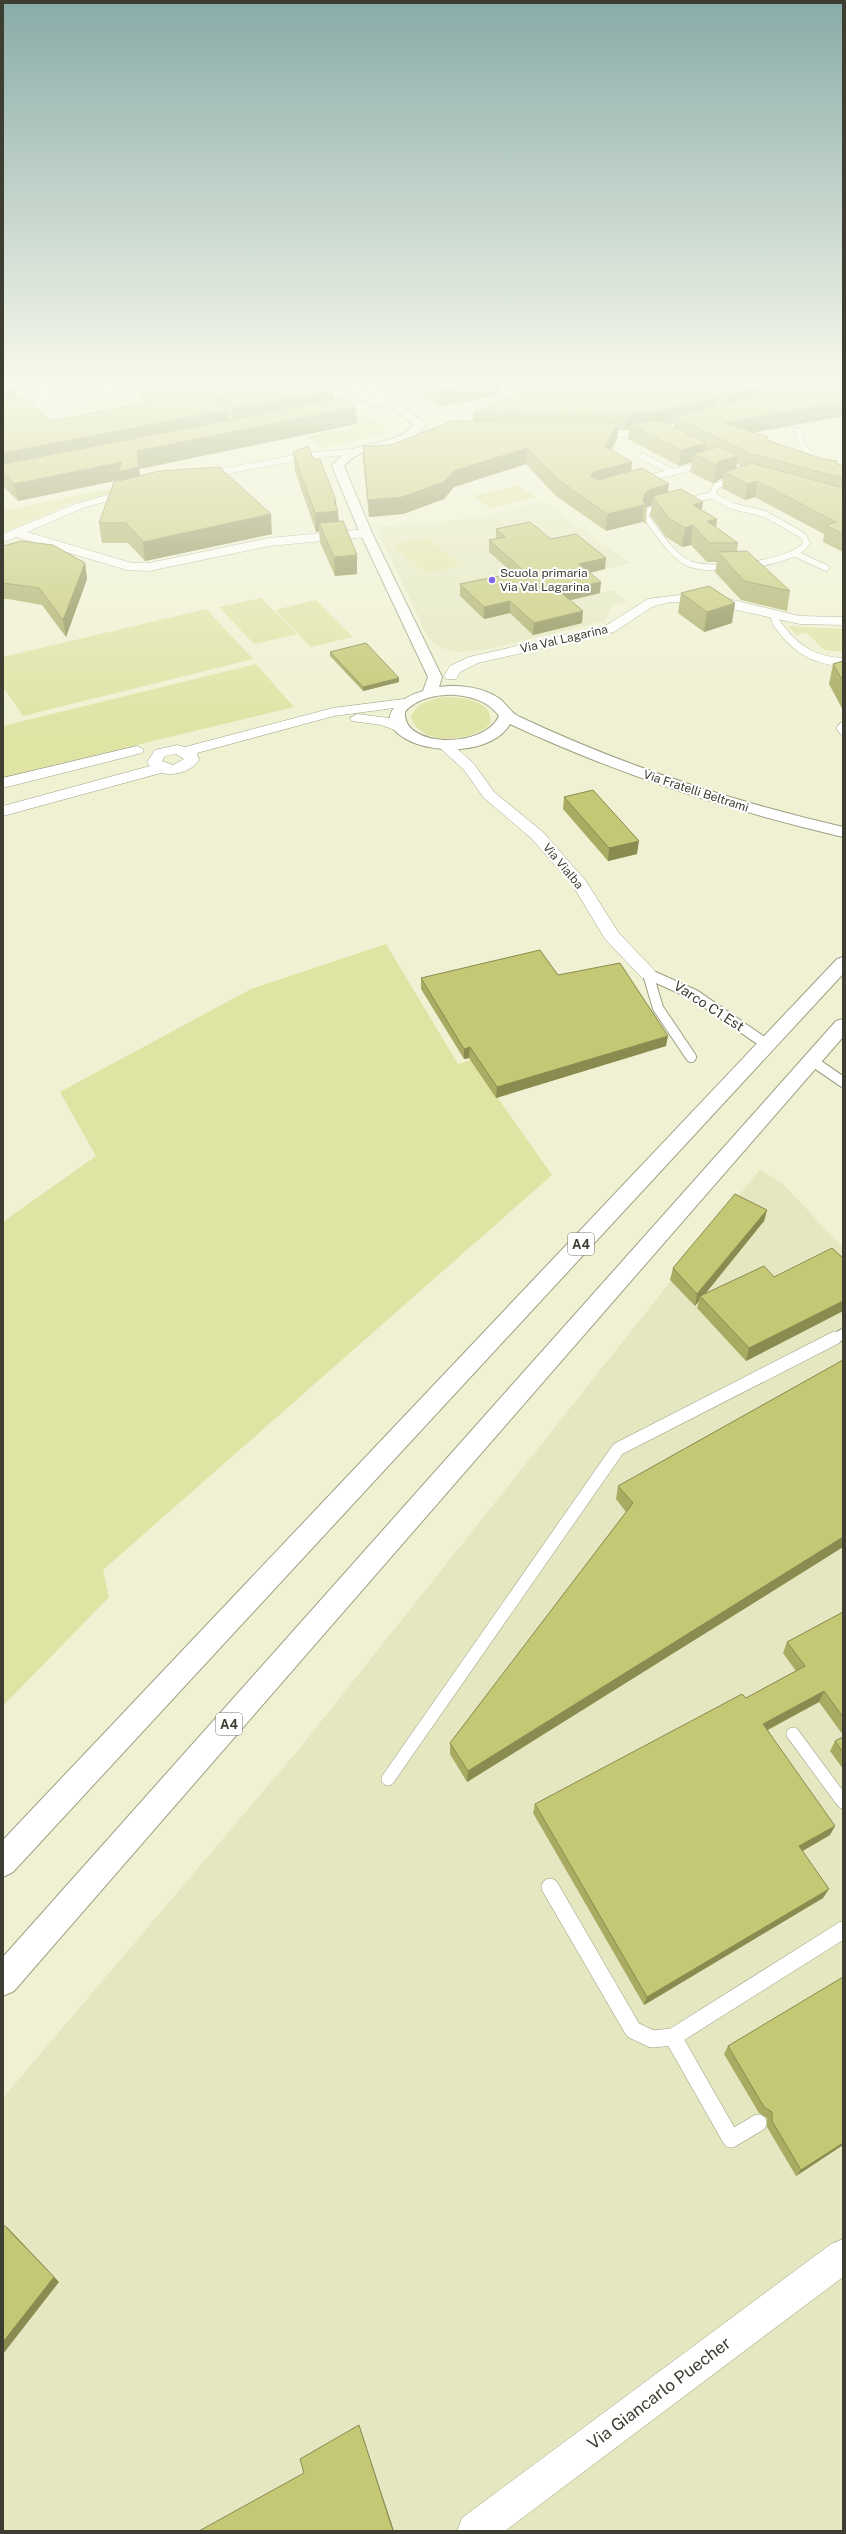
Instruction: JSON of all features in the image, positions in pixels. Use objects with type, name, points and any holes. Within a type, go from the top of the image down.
[{"type":"main road","points":[[351,498],[366,533],[435,679],[430,692]]},
{"type":"main road","points":[[423,653],[450,676],[474,693]]},
{"type":"main road","points":[[447,690],[474,693],[493,700],[506,716],[502,726],[493,734],[479,741],[444,744],[427,742],[403,729],[398,720],[398,712],[404,703],[430,692],[447,690]]},
{"type":"main road","name":"Via Fratelli Beltrami","points":[[506,716],[553,739],[628,769],[733,805],[843,832]]},
{"type":"main road","name":"Via Fratelli Beltrami","points":[[493,734],[520,733],[553,739]]},
{"type":"main road","name":"A4","points":[[3,1862],[843,963]]},
{"type":"main road","name":"A4","points":[[3,1980],[455,1468],[843,1024]]},
{"type":"street","points":[[3,538],[79,506],[108,498]]},
{"type":"street","points":[[16,533],[131,567],[150,567],[269,542],[366,533]]},
{"type":"street","name":"Via Val Lagarina","points":[[450,676],[455,670],[474,660],[609,629],[620,624],[645,607],[661,601],[708,600],[794,619],[843,620]]},
{"type":"street","points":[[189,755],[333,712],[404,703]]},
{"type":"street","points":[[158,764],[156,755],[165,750],[189,755],[340,720],[364,717],[392,724],[403,729]]},
{"type":"street","points":[[469,766],[472,749],[479,741]]},
{"type":"street","name":"Via Vialba","points":[[444,744],[469,766],[489,795],[537,835],[580,884],[611,934],[648,974]]},
{"type":"street","points":[[3,784],[137,750]]},
{"type":"street","points":[[4,801],[158,764],[177,769],[188,764],[189,755]]},
{"type":"street","name":"Via Giancarlo Puecher","points":[[475,2531],[843,2256]]},
{"type":"lane","points":[[699,498],[647,511],[646,517],[678,556],[699,568],[724,568],[796,554],[807,543],[802,535],[760,512],[732,506],[718,498]]},
{"type":"lane","points":[[796,554],[826,568]]},
{"type":"lane","points":[[771,613],[787,640],[808,655],[834,662],[843,662]]},
{"type":"lane","points":[[843,726],[841,728],[843,731]]},
{"type":"lane","points":[[648,974],[650,992],[657,1010],[691,1057]]},
{"type":"lane","name":"Varco C1 Est","points":[[648,974],[668,979],[698,997],[766,1044]]},
{"type":"lane","points":[[811,1060],[843,1082]]},
{"type":"lane","points":[[388,1779],[618,1449],[843,1334]]},
{"type":"lane","points":[[793,1734],[843,1802]]},
{"type":"lane","points":[[550,1887],[632,2030],[641,2037],[656,2040],[673,2037],[843,1930]]},
{"type":"lane","points":[[673,2037],[731,2139],[758,2123]]},
{"type":"shaded area","points":[[64,498],[91,498],[70,504],[3,533],[3,511]]},
{"type":"shaded area","points":[[476,498],[531,498],[490,508]]},
{"type":"shaded area","name":"Scuola primaria Via Val Lagarina","points":[[544,502],[631,563],[579,575],[600,593],[614,590],[627,602],[612,605],[605,621],[484,650],[457,652],[438,647],[428,637],[376,527],[478,518]]},
{"type":"shaded area","points":[[427,537],[460,566],[426,573],[394,545]]},
{"type":"shaded area","points":[[261,598],[297,634],[254,644],[219,607]]},
{"type":"shaded area","points":[[316,600],[353,637],[311,647],[275,610]]},
{"type":"shaded area","points":[[206,609],[253,659],[23,716],[3,687],[3,657]]},
{"type":"shaded area","points":[[788,626],[843,629],[843,652],[824,650],[807,633],[796,635]]},
{"type":"shaded area","points":[[256,664],[294,707],[3,777],[3,726]]},
{"type":"shaded area","points":[[443,697],[467,699],[482,704],[487,709],[490,716],[490,724],[471,735],[459,738],[435,737],[416,727],[411,717],[416,708],[433,699]]},
{"type":"shaded area","points":[[386,944],[458,1064],[471,1060],[552,1175],[103,1570],[109,1597],[3,1706],[3,1222],[96,1156],[60,1092],[251,989]]},
{"type":"shaded area","points":[[760,1169],[785,1186],[843,1248],[843,2531],[3,2531],[3,2098],[300,1748]]},
{"type":"building","points":[[108,498],[254,498],[271,514],[143,542],[126,523],[99,523]]},
{"type":"building","points":[[310,498],[335,498],[336,501],[334,501],[338,511],[315,513]]},
{"type":"building","points":[[368,498],[388,498],[368,500]]},
{"type":"building","points":[[585,498],[644,498],[643,501],[647,507],[644,505],[607,514]]},
{"type":"building","points":[[655,498],[697,498],[703,502],[693,505],[717,519],[707,521],[738,543],[709,543],[693,525],[685,528],[668,518]]},
{"type":"building","points":[[790,498],[843,498],[843,534],[826,525],[836,522]]},
{"type":"building","points":[[343,521],[357,555],[334,557],[319,523]]},
{"type":"building","points":[[530,522],[551,539],[576,534],[606,558],[579,564],[601,582],[559,591],[583,611],[534,623],[510,601],[484,607],[460,584],[524,571],[489,540],[505,537],[496,529]]},
{"type":"building","points":[[21,541],[53,545],[85,563],[63,620],[39,588],[3,583],[3,546]]},
{"type":"building","points":[[747,551],[790,591],[744,581],[718,552]]},
{"type":"building","points":[[709,586],[735,603],[707,612],[681,593]]},
{"type":"building","points":[[366,643],[399,678],[363,687],[330,652]]},
{"type":"building","points":[[843,661],[843,681],[833,664]]},
{"type":"building","points":[[593,790],[639,841],[609,848],[564,797]]},
{"type":"building","points":[[540,950],[558,975],[620,963],[668,1036],[497,1087],[470,1047],[464,1049],[421,978]]},
{"type":"building","points":[[735,1194],[767,1210],[697,1294],[673,1268]]},
{"type":"building","points":[[832,1248],[843,1258],[843,1301],[749,1348],[700,1296],[764,1266],[774,1277]]},
{"type":"building","points":[[843,1360],[843,1537],[468,1771],[450,1743],[633,1503],[618,1486]]},
{"type":"building","points":[[843,1612],[843,1717],[824,1691],[763,1724],[835,1826],[799,1846],[829,1889],[647,1997],[535,1804],[742,1694],[746,1698],[805,1666],[787,1642]]},
{"type":"building","points":[[843,1737],[843,1752],[835,1741]]},
{"type":"building","points":[[843,1977],[843,2143],[801,2170],[772,2121],[772,2112],[764,2107],[728,2046]]},
{"type":"building","points":[[3,2224],[54,2277],[3,2342]]},
{"type":"building","points":[[359,2425],[393,2531],[199,2531],[304,2473],[300,2459]]},
{"type":"place","name":"Scuola primaria Via Val Lagarina","points":[[492,580]]}]
